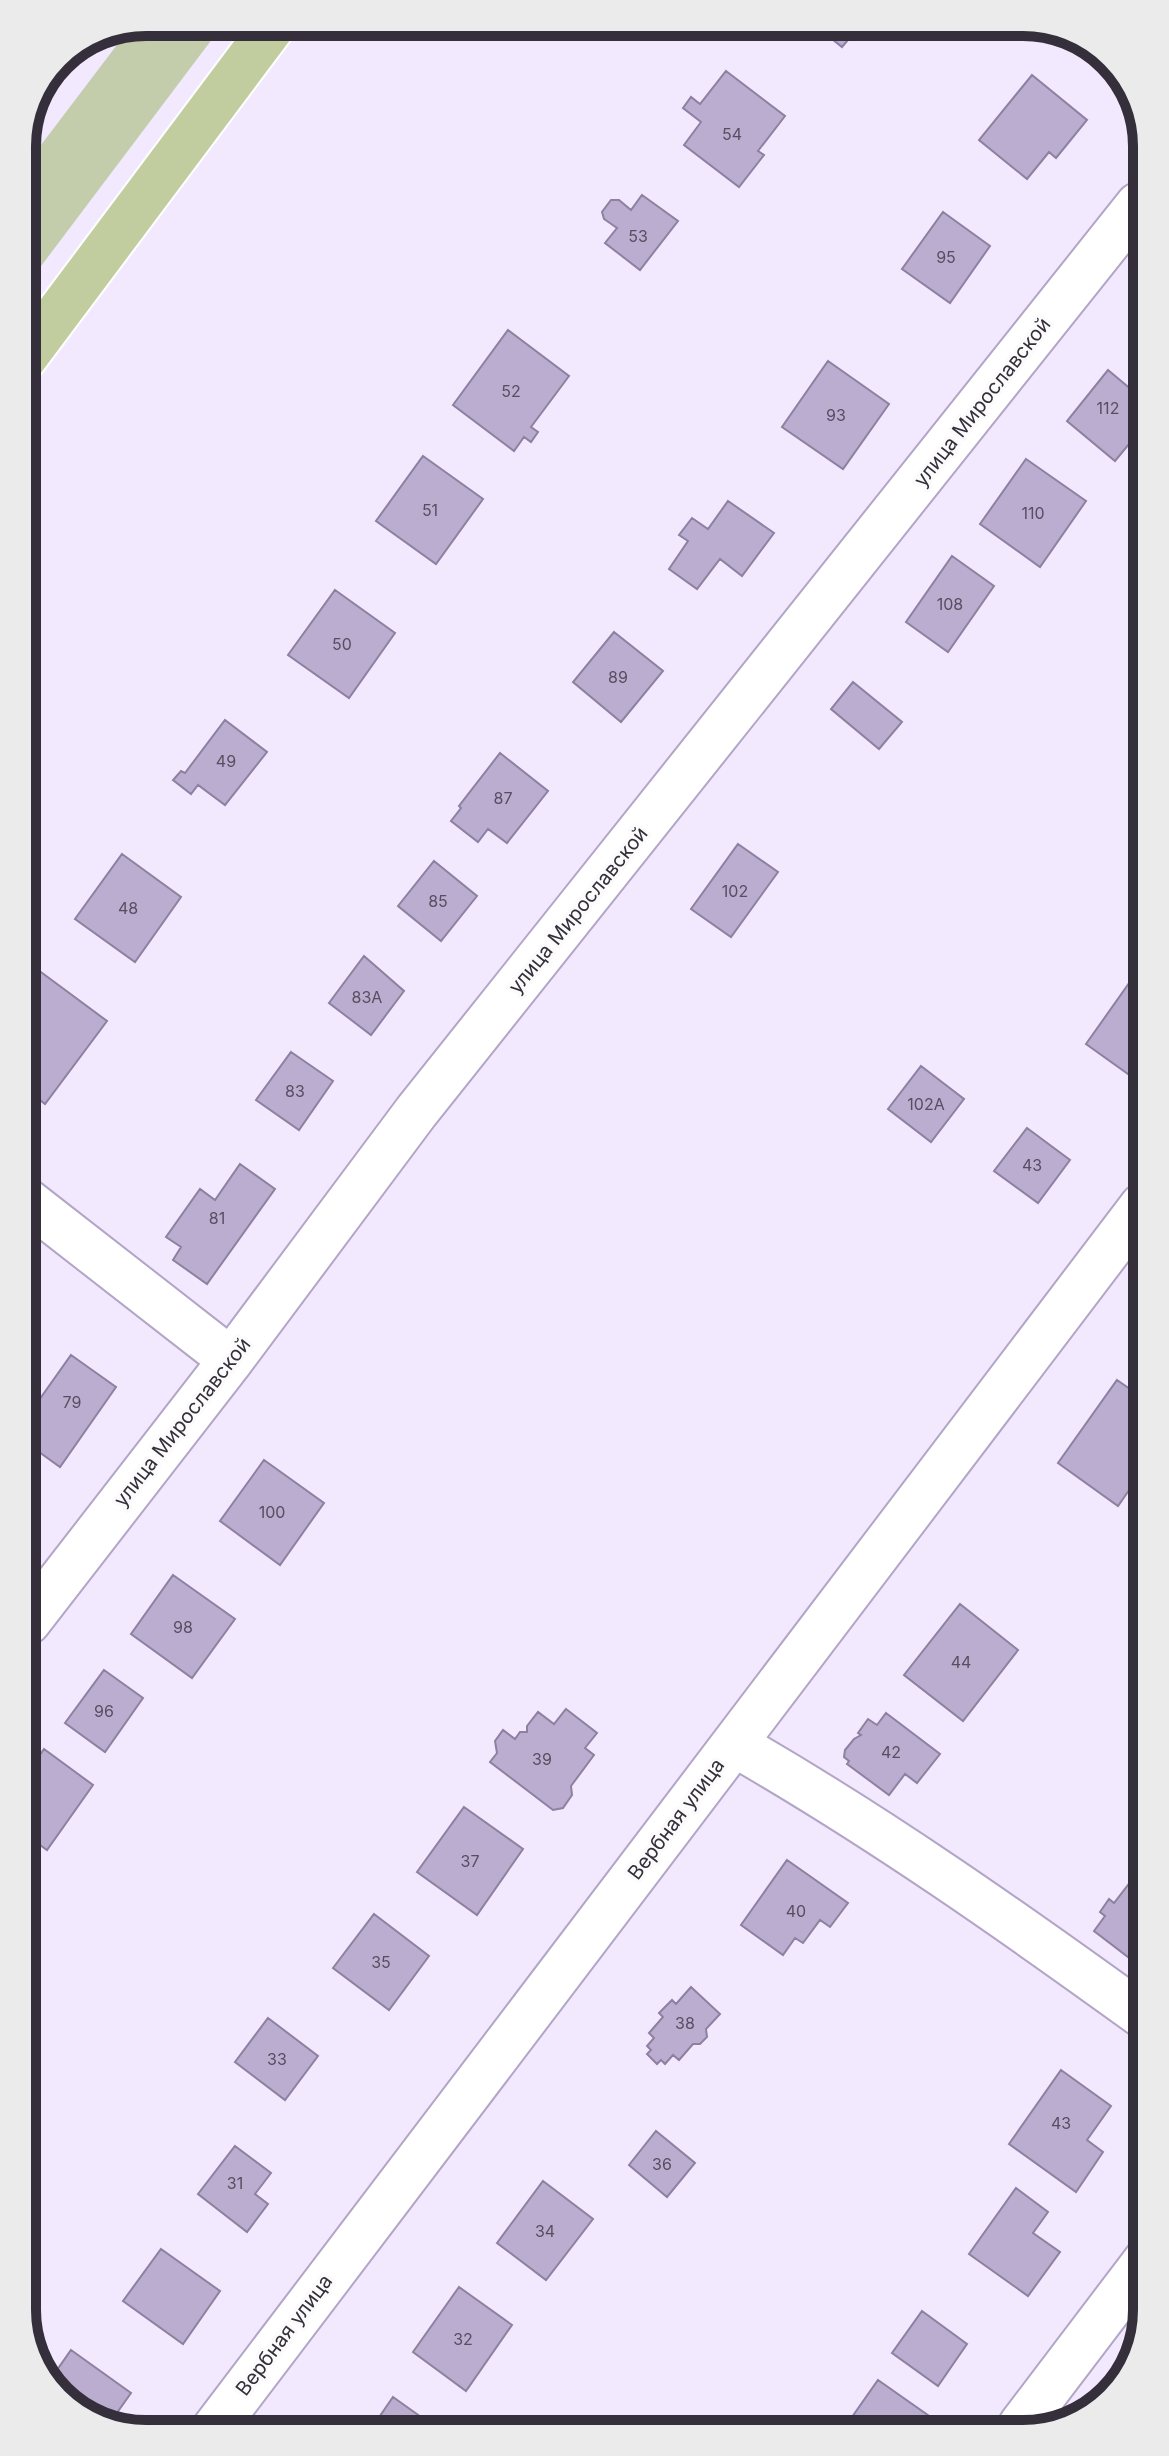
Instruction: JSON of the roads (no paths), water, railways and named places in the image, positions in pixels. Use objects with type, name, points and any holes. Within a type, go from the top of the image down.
[{"type":"main road","points":[[36,343],[266,36]]},
{"type":"street","name":"улица Мирославской","points":[[36,1612],[231,1360],[416,1112],[1133,211]]},
{"type":"street","points":[[36,1208],[231,1360]]},
{"type":"street","name":"Вербная улица","points":[[221,2420],[1133,1218]]},
{"type":"street","points":[[734,1744],[820,1793],[1029,1934],[1133,2009]]},
{"type":"street","points":[[1025,2420],[1133,2277]]}]
